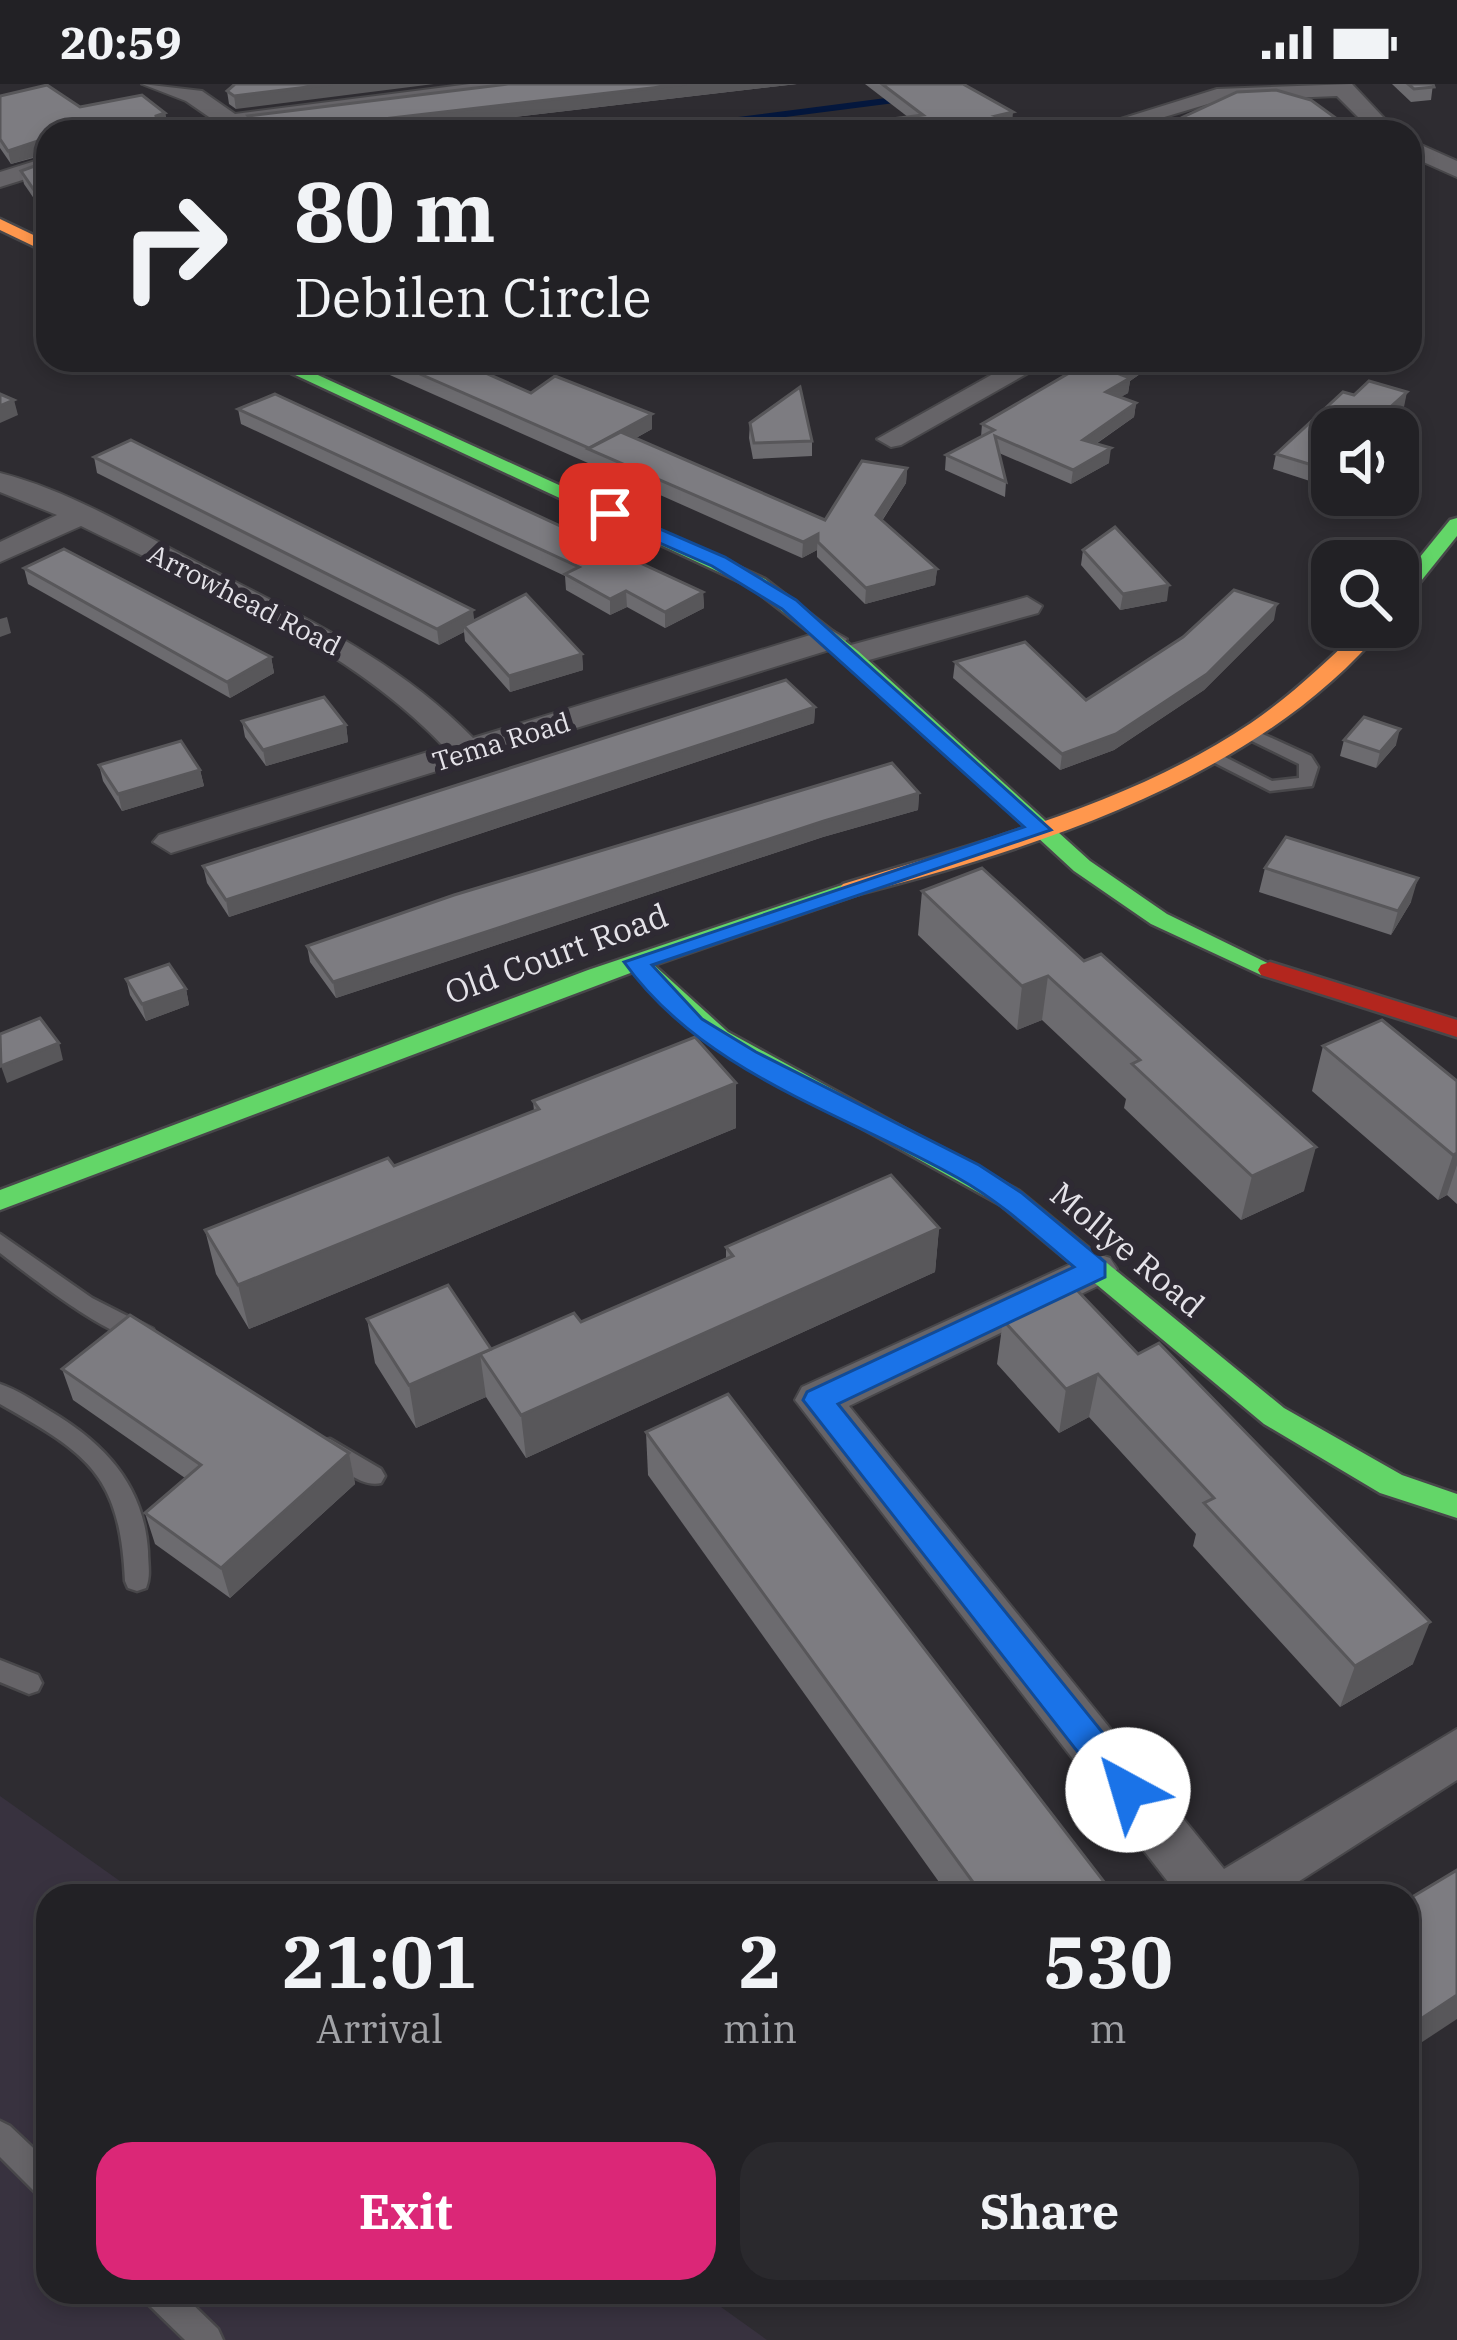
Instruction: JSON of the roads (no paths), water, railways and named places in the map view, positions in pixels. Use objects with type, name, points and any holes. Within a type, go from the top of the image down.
[{"type":"street","points":[[153,84],[194,96],[229,120]]},
{"type":"street","points":[[238,120],[528,84]]},
{"type":"street","points":[[1135,120],[1217,95],[1341,87],[1374,120]]},
{"type":"street","points":[[1422,153],[1457,170]]},
{"type":"street","points":[[0,180],[36,168]]},
{"type":"street","points":[[0,224],[36,242]]},
{"type":"street","points":[[297,372],[420,432],[718,562],[773,594],[841,647],[1040,830],[1109,886],[1211,946],[1314,987],[1457,1028]]},
{"type":"street","points":[[891,439],[1016,372]]},
{"type":"street","name":"Arrowhead Road","points":[[0,482],[81,514],[354,655],[427,706],[466,752]]},
{"type":"street","points":[[0,554],[81,514]]},
{"type":"street","points":[[1419,571],[1457,524]]},
{"type":"street","name":"Tema Road","points":[[170,842],[466,752],[841,647],[1027,606]]},
{"type":"street","name":"Old Court Road","points":[[0,1200],[636,962],[1144,794],[1256,736],[1315,693],[1356,648]]},
{"type":"street","name":"Mollye Road","points":[[636,962],[693,1024],[747,1058],[970,1172],[1013,1200],[1298,1437],[1396,1489],[1457,1506]]},
{"type":"street","points":[[1095,1269],[818,1400],[1202,1884]]},
{"type":"street","points":[[1248,1884],[1457,1752]]},
{"type":"lane","points":[[1217,760],[1270,786],[1306,782],[1310,767],[1305,760],[1256,736]]},
{"type":"lane","points":[[0,1242],[84,1304],[164,1344]]},
{"type":"lane","points":[[0,1393],[94,1450],[112,1468],[126,1492],[135,1525],[137,1581]]},
{"type":"lane","points":[[316,1439],[373,1476]]},
{"type":"lane","points":[[0,1670],[29,1683]]},
{"type":"lane","points":[[0,2135],[36,2171]]},
{"type":"lane","points":[[170,2304],[207,2340]]},
{"type":"waterway","points":[[738,120],[902,99]]}]
